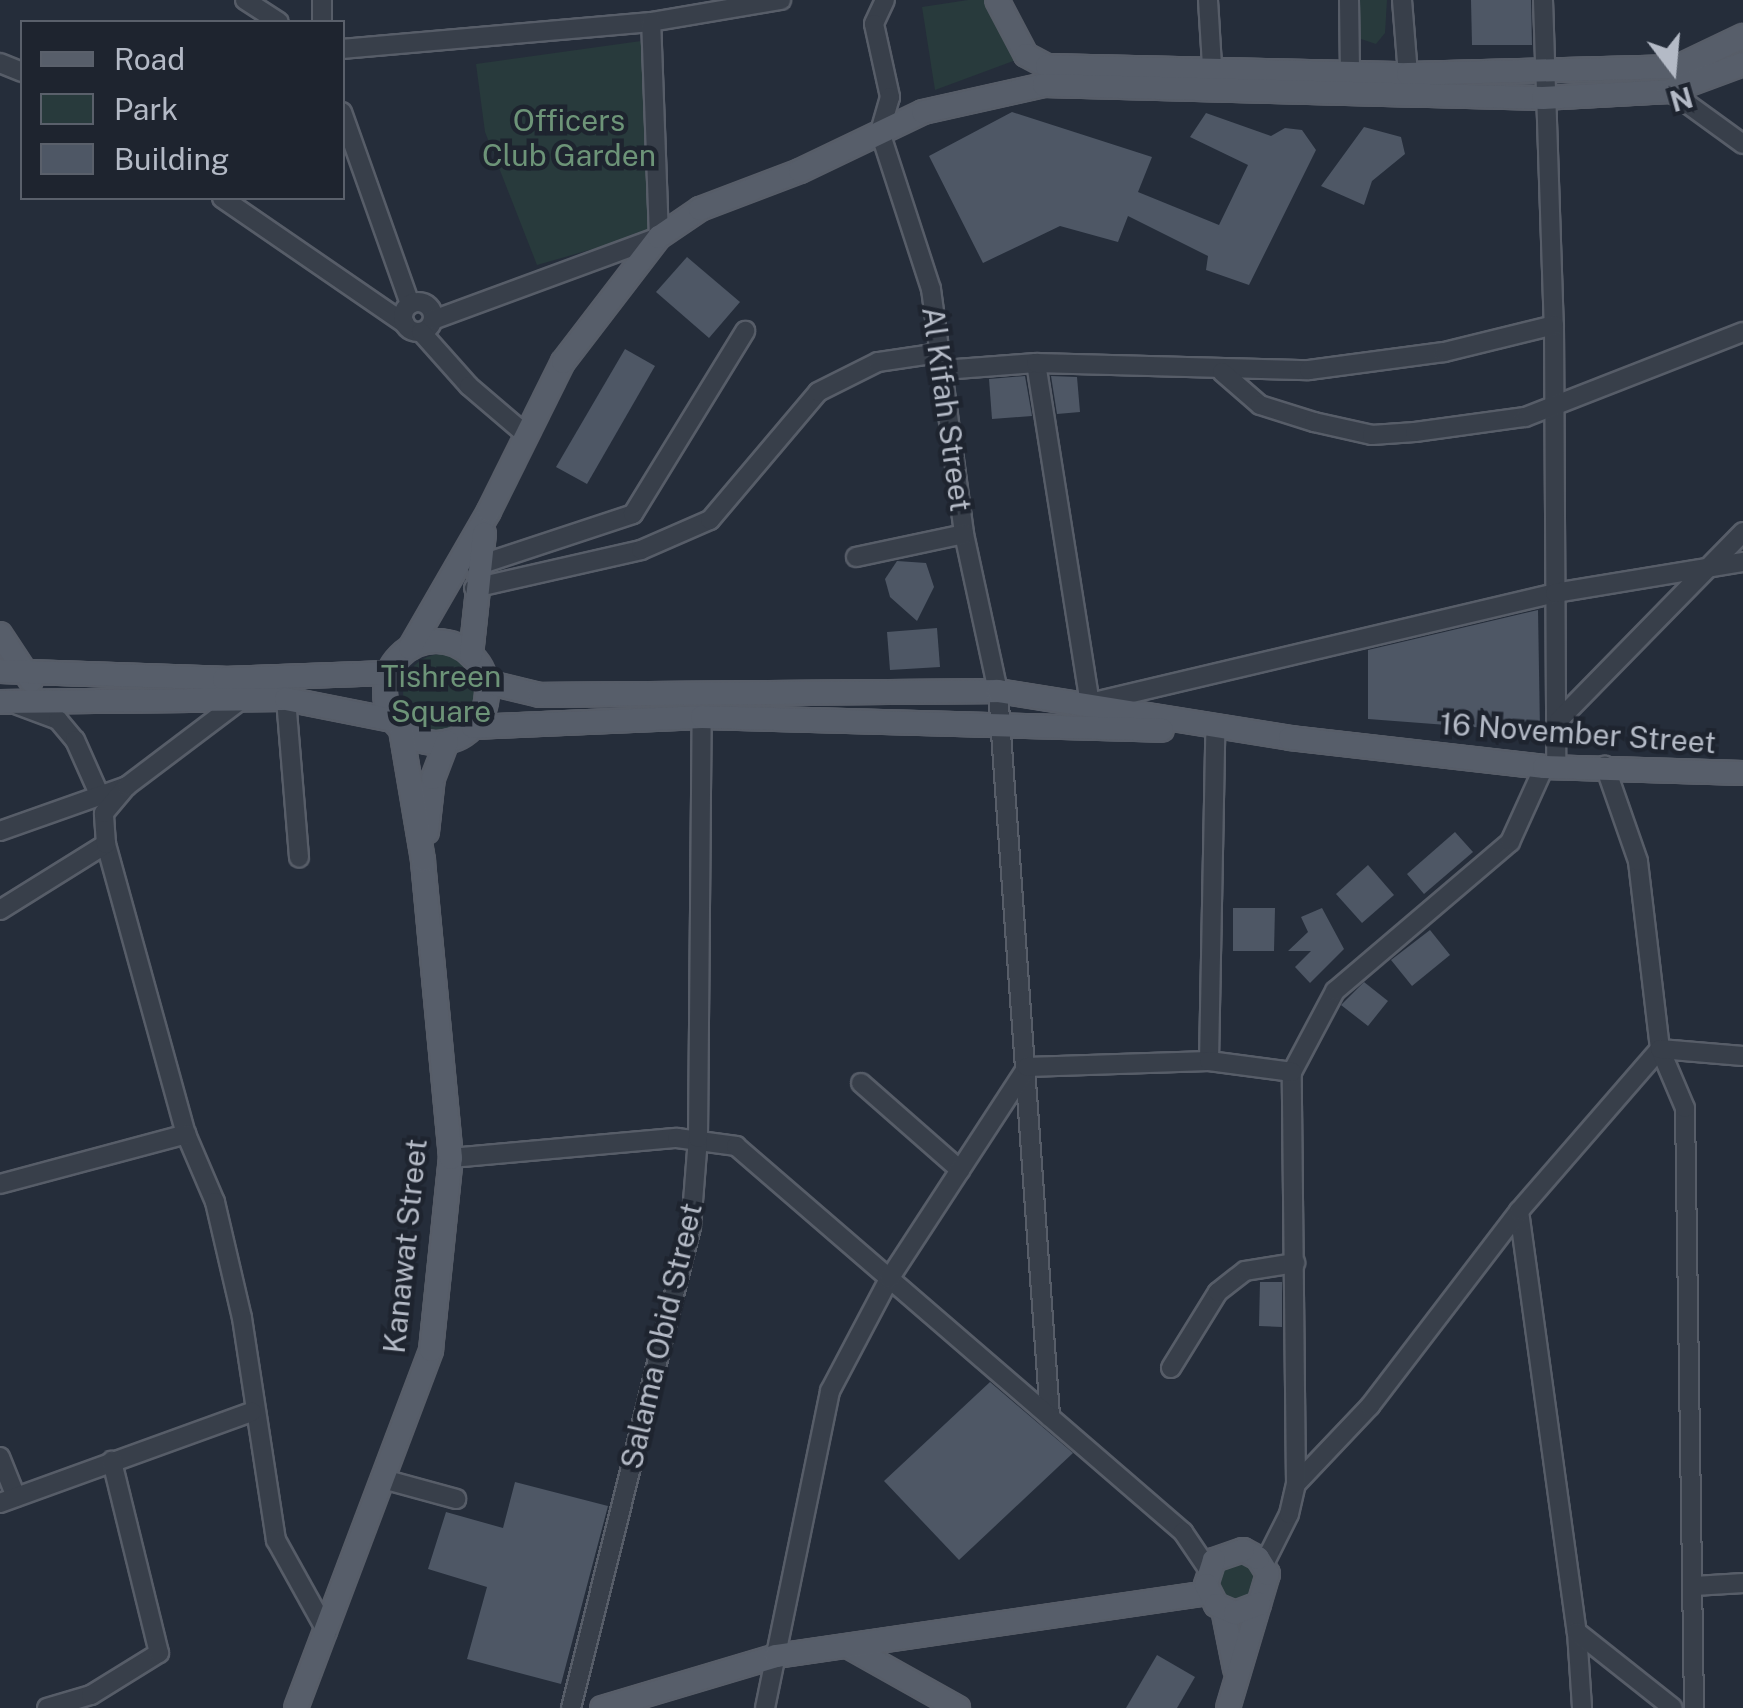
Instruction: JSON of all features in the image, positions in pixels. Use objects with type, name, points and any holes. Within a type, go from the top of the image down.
[{"type":"main road","points":[[997,0],[1026,55],[1047,66],[1544,73],[1678,67],[1743,36]]},
{"type":"main road","points":[[397,725],[384,689],[388,673],[410,648],[489,511],[524,433],[605,300],[659,237],[700,209],[923,112],[1044,84],[1543,98],[1670,91],[1743,64]]},
{"type":"main road","points":[[471,655],[475,577],[489,511]]},
{"type":"main road","points":[[0,634],[11,672],[58,705]]},
{"type":"main road","points":[[410,648],[448,642],[471,655],[486,682],[482,714],[474,727]]},
{"type":"main road","points":[[11,672],[296,677],[388,673]]},
{"type":"main road","points":[[286,699],[296,677]]},
{"type":"main road","points":[[486,682],[540,695],[998,691],[1290,738]]},
{"type":"main road","points":[[6,702],[58,705],[286,699],[397,725],[423,742],[448,742],[474,727],[702,718],[998,721],[1127,726],[1215,738],[1290,738]]},
{"type":"main road","name":"Kanawat Street","points":[[296,1708],[430,1350],[450,1158],[423,860],[397,725]]},
{"type":"main road","name":"16 November Street","points":[[1290,738],[1550,766],[1743,773]]},
{"type":"main road","points":[[423,860],[433,778],[448,742]]},
{"type":"main road","points":[[1228,1708],[1259,1604],[1269,1585],[1264,1564],[1234,1550],[1208,1569],[1235,1683]]},
{"type":"main road","points":[[602,1708],[776,1656],[1215,1601],[1248,1611],[1259,1604]]},
{"type":"main road","points":[[851,1648],[958,1708]]},
{"type":"street","points":[[245,0],[276,20]]},
{"type":"street","points":[[345,48],[652,22],[781,0]]},
{"type":"street","points":[[880,132],[890,97],[874,16],[885,0]]},
{"type":"street","points":[[1208,0],[1212,66]]},
{"type":"street","points":[[1349,0],[1350,72]]},
{"type":"street","points":[[1402,0],[1408,74]]},
{"type":"street","points":[[1264,1564],[1290,1514],[1296,1484],[1292,1072],[1335,991],[1510,842],[1550,766],[1558,720],[1554,325],[1543,98],[1543,0]]},
{"type":"street","points":[[420,325],[659,237],[652,22]]},
{"type":"street","points":[[1670,91],[1743,144]]},
{"type":"street","points":[[345,120],[420,325],[468,386],[524,433]]},
{"type":"street","name":"Al Kifah Street","points":[[880,132],[931,289],[964,534],[998,691],[1050,1417]]},
{"type":"street","points":[[225,200],[420,325]]},
{"type":"street","points":[[410,304],[427,304],[420,325]]},
{"type":"street","points":[[475,577],[640,550],[710,520],[742,491],[778,433],[818,392],[878,362],[1036,363],[1222,372],[1392,361],[1554,325]]},
{"type":"street","points":[[475,577],[633,514],[746,331]]},
{"type":"street","points":[[1222,372],[1260,405],[1372,435],[1554,407],[1743,332]]},
{"type":"street","points":[[1036,363],[1090,703],[1554,593],[1743,562]]},
{"type":"street","points":[[1558,720],[1743,532]]},
{"type":"street","points":[[856,558],[964,534]]},
{"type":"street","points":[[286,699],[299,857]]},
{"type":"street","points":[[6,702],[58,720],[75,740],[98,794]]},
{"type":"street","points":[[238,702],[127,786],[104,813],[106,844],[186,1134],[215,1202],[242,1318],[252,1412],[276,1540],[327,1632]]},
{"type":"street","name":"Salama Obid Street","points":[[571,1708],[691,1227],[698,1138],[702,718]]},
{"type":"street","points":[[1209,1060],[1215,738]]},
{"type":"street","points":[[1605,766],[1638,861],[1660,1049],[1685,1108],[1694,1708]]},
{"type":"street","points":[[0,831],[127,786]]},
{"type":"street","points":[[0,910],[106,844]]},
{"type":"street","points":[[1660,1049],[1743,1056]]},
{"type":"street","points":[[1296,1484],[1370,1406],[1518,1210],[1660,1049]]},
{"type":"street","points":[[765,1708],[830,1391],[889,1279],[1027,1067],[1209,1060],[1292,1072]]},
{"type":"street","points":[[861,1083],[960,1170]]},
{"type":"street","points":[[0,1184],[186,1134]]},
{"type":"street","points":[[450,1158],[698,1138],[736,1146],[1183,1532],[1208,1569]]},
{"type":"street","points":[[1518,1210],[1577,1632],[1582,1708]]},
{"type":"street","points":[[1171,1368],[1218,1292],[1246,1272],[1295,1262]]},
{"type":"street","points":[[0,1457],[8,1500],[252,1412]]},
{"type":"street","points":[[47,1708],[91,1695],[159,1653],[112,1461]]},
{"type":"street","points":[[383,1479],[456,1499]]},
{"type":"street","points":[[1183,1532],[1234,1550]]},
{"type":"street","points":[[1695,1586],[1743,1582]]},
{"type":"street","points":[[1577,1632],[1674,1708]]},
{"type":"green space","points":[[968,0],[1010,0],[1024,57],[935,90],[922,7]]},
{"type":"green space","points":[[1357,0],[1387,0],[1385,33],[1376,44],[1358,38]]},
{"type":"green space","name":"Officers Club Garden","points":[[641,41],[652,232],[537,265],[485,132],[476,64]]},
{"type":"green space","name":"Tishreen Square","points":[[442,654],[457,657],[469,666],[478,678],[478,708],[469,720],[457,729],[442,732],[427,729],[415,720],[406,708],[403,693],[406,678],[415,666],[427,657]]},
{"type":"green space","points":[[1236,1562],[1250,1568],[1256,1582],[1250,1596],[1236,1602],[1222,1596],[1216,1582],[1222,1568]]},
{"type":"building","points":[[1471,0],[1531,0],[1532,45],[1472,45]]},
{"type":"building","points":[[1012,112],[1152,157],[1138,192],[1219,225],[1248,165],[1190,137],[1206,113],[1271,136],[1285,128],[1302,130],[1316,150],[1249,285],[1206,270],[1208,256],[1128,216],[1118,242],[1060,226],[983,263],[929,156]]},
{"type":"building","points":[[1364,127],[1401,137],[1405,154],[1372,181],[1364,205],[1321,186]]},
{"type":"building","points":[[687,257],[740,302],[709,338],[656,292]]},
{"type":"building","points":[[625,349],[655,366],[587,484],[556,467]]},
{"type":"building","points":[[1025,376],[1032,416],[992,419],[989,379]]},
{"type":"building","points":[[1051,376],[1077,377],[1080,412],[1057,414]]},
{"type":"building","points":[[897,561],[926,563],[934,587],[917,621],[890,597],[885,579]]},
{"type":"building","points":[[1538,610],[1540,732],[1368,719],[1368,650]]},
{"type":"building","points":[[937,628],[940,667],[890,670],[887,632]]},
{"type":"building","points":[[1455,832],[1473,852],[1424,894],[1407,874]]},
{"type":"building","points":[[1368,865],[1394,895],[1362,923],[1336,894]]},
{"type":"building","points":[[1233,908],[1275,908],[1274,951],[1233,951]]},
{"type":"building","points":[[1322,908],[1344,949],[1310,983],[1295,967],[1311,951],[1288,951],[1308,932],[1301,917]]},
{"type":"building","points":[[1430,930],[1450,955],[1412,986],[1391,960]]},
{"type":"building","points":[[1364,982],[1388,1001],[1368,1026],[1341,1005]]},
{"type":"building","points":[[1260,1282],[1282,1282],[1282,1327],[1259,1326]]},
{"type":"building","points":[[990,1382],[1073,1453],[959,1560],[884,1481]]},
{"type":"building","points":[[515,1482],[608,1506],[561,1684],[467,1659],[487,1587],[428,1569],[446,1512],[503,1528]]},
{"type":"building","points":[[1157,1655],[1195,1677],[1177,1708],[1126,1708]]}]
